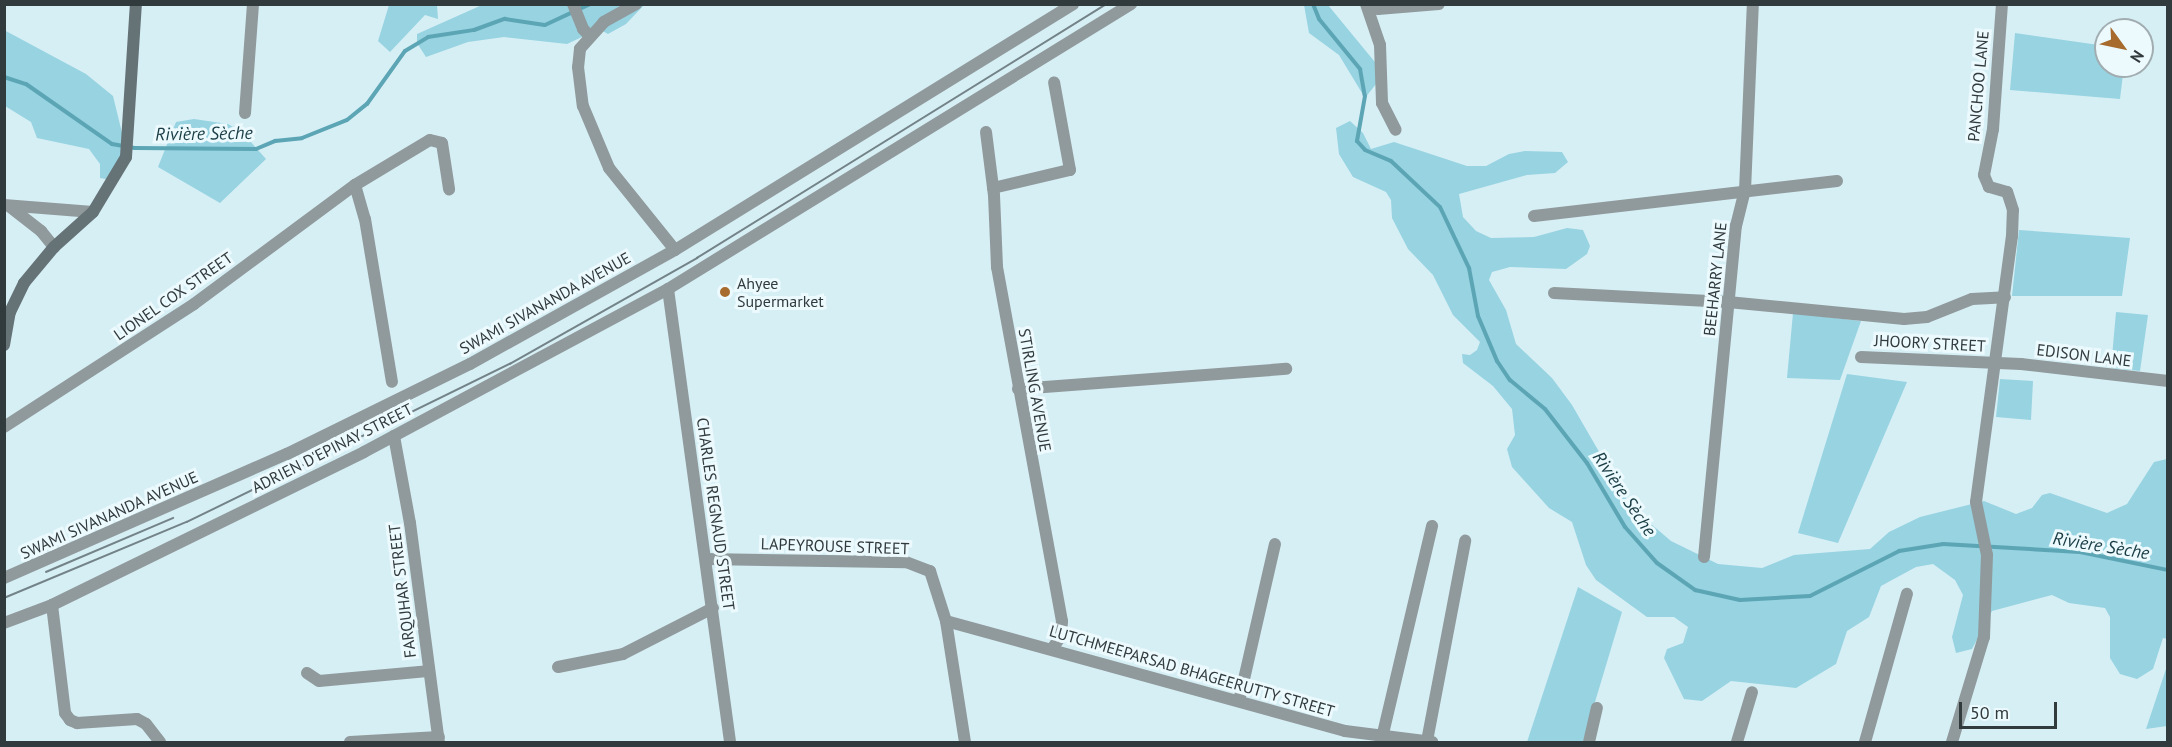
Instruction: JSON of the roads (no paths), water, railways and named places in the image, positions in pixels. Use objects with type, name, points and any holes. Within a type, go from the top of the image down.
[{"type":"main road","points":[[4,345],[10,312],[19,293],[54,247],[93,212],[126,157],[136,4]]},
{"type":"street","points":[[245,113],[253,4]]},
{"type":"street","points":[[573,4],[586,32]]},
{"type":"street","points":[[636,4],[586,32],[580,49],[578,67],[584,106],[596,143],[609,168],[675,250]]},
{"type":"street","name":"SWAMI SIVANANDA AVENUE","points":[[4,578],[396,402],[675,250],[1073,4]]},
{"type":"street","name":"ADRIEN D'EPINAY STREET","points":[[4,623],[52,605],[394,436],[668,289],[1131,4]]},
{"type":"street","points":[[1366,4],[1378,9],[1439,4]]},
{"type":"street","points":[[1366,4],[1380,45],[1382,103],[1396,130]]},
{"type":"street","name":"BEEHARRY LANE","points":[[1704,557],[1736,226],[1745,191],[1753,4]]},
{"type":"street","name":"PANCHOO LANE","points":[[2002,4],[1993,129],[1984,175],[1989,187],[2007,192],[2013,210],[2005,297]]},
{"type":"street","points":[[993,188],[1070,170],[1054,82]]},
{"type":"street","name":"STIRLING AVENUE","points":[[986,132],[993,188],[997,267],[1062,621],[1061,636],[1052,649]]},
{"type":"street","name":"LIONEL COX STREET","points":[[4,427],[194,304],[355,185],[435,138],[442,143],[449,189]]},
{"type":"street","points":[[1534,216],[1837,181]]},
{"type":"street","points":[[355,185],[365,219],[392,382]]},
{"type":"street","points":[[6,205],[93,212]]},
{"type":"street","points":[[6,205],[41,231],[54,247]]},
{"type":"street","name":"CHARLES REGNAUD STREET","points":[[668,289],[730,742]]},
{"type":"street","points":[[1554,293],[1728,302],[1904,319],[1927,317],[1972,299],[2005,297],[1976,502],[1987,555],[1984,637],[1952,742]]},
{"type":"street","name":"JHOORY STREET","points":[[1861,357],[1996,363]]},
{"type":"street","name":"EDISON LANE","points":[[1996,363],[2168,381]]},
{"type":"street","points":[[1018,389],[1286,369]]},
{"type":"street","name":"FARQUHAR STREET","points":[[394,436],[410,523],[439,740]]},
{"type":"street","points":[[1381,740],[1432,526]]},
{"type":"street","points":[[1429,742],[1465,541]]},
{"type":"street","points":[[1239,701],[1275,544]]},
{"type":"street","name":"LAPEYROUSE STREET","points":[[706,559],[906,562],[930,572],[945,621],[965,742]]},
{"type":"street","points":[[1866,742],[1907,594]]},
{"type":"street","points":[[52,605],[65,713],[70,720],[77,723],[137,719],[146,724],[160,742]]},
{"type":"street","points":[[558,667],[623,654],[713,609]]},
{"type":"street","name":"LUTCHMEEPARSAD BHAGEERUTTY STREET","points":[[945,621],[1381,740],[1429,742]]},
{"type":"street","points":[[307,673],[319,681],[428,671]]},
{"type":"street","points":[[1737,742],[1752,692]]},
{"type":"street","points":[[1589,742],[1597,708]]},
{"type":"street","points":[[350,742],[439,740]]},
{"type":"waterway","name":"Rivière Sèche","points":[[4,77],[26,84],[112,144],[135,148],[256,149],[275,141],[302,138],[347,120],[367,104],[405,51],[428,37],[474,30],[505,19],[545,25],[590,4]]},
{"type":"waterway","name":"Rivière Sèche","points":[[1313,4],[1319,19],[1360,69],[1365,96],[1357,141],[1365,150],[1391,161],[1440,207],[1469,268],[1478,316],[1497,361],[1510,380],[1545,409],[1587,463],[1625,527],[1657,563],[1695,590],[1740,600],[1810,596],[1899,551],[1943,544],[2080,552],[2168,570]]},
{"type":"tram line","points":[[4,598],[187,522],[510,364],[697,258],[1107,4]]},
{"type":"tram line","points":[[46,572],[173,518]]},
{"type":"place","name":"Ahyee Supermarket","points":[[725,292]]}]
